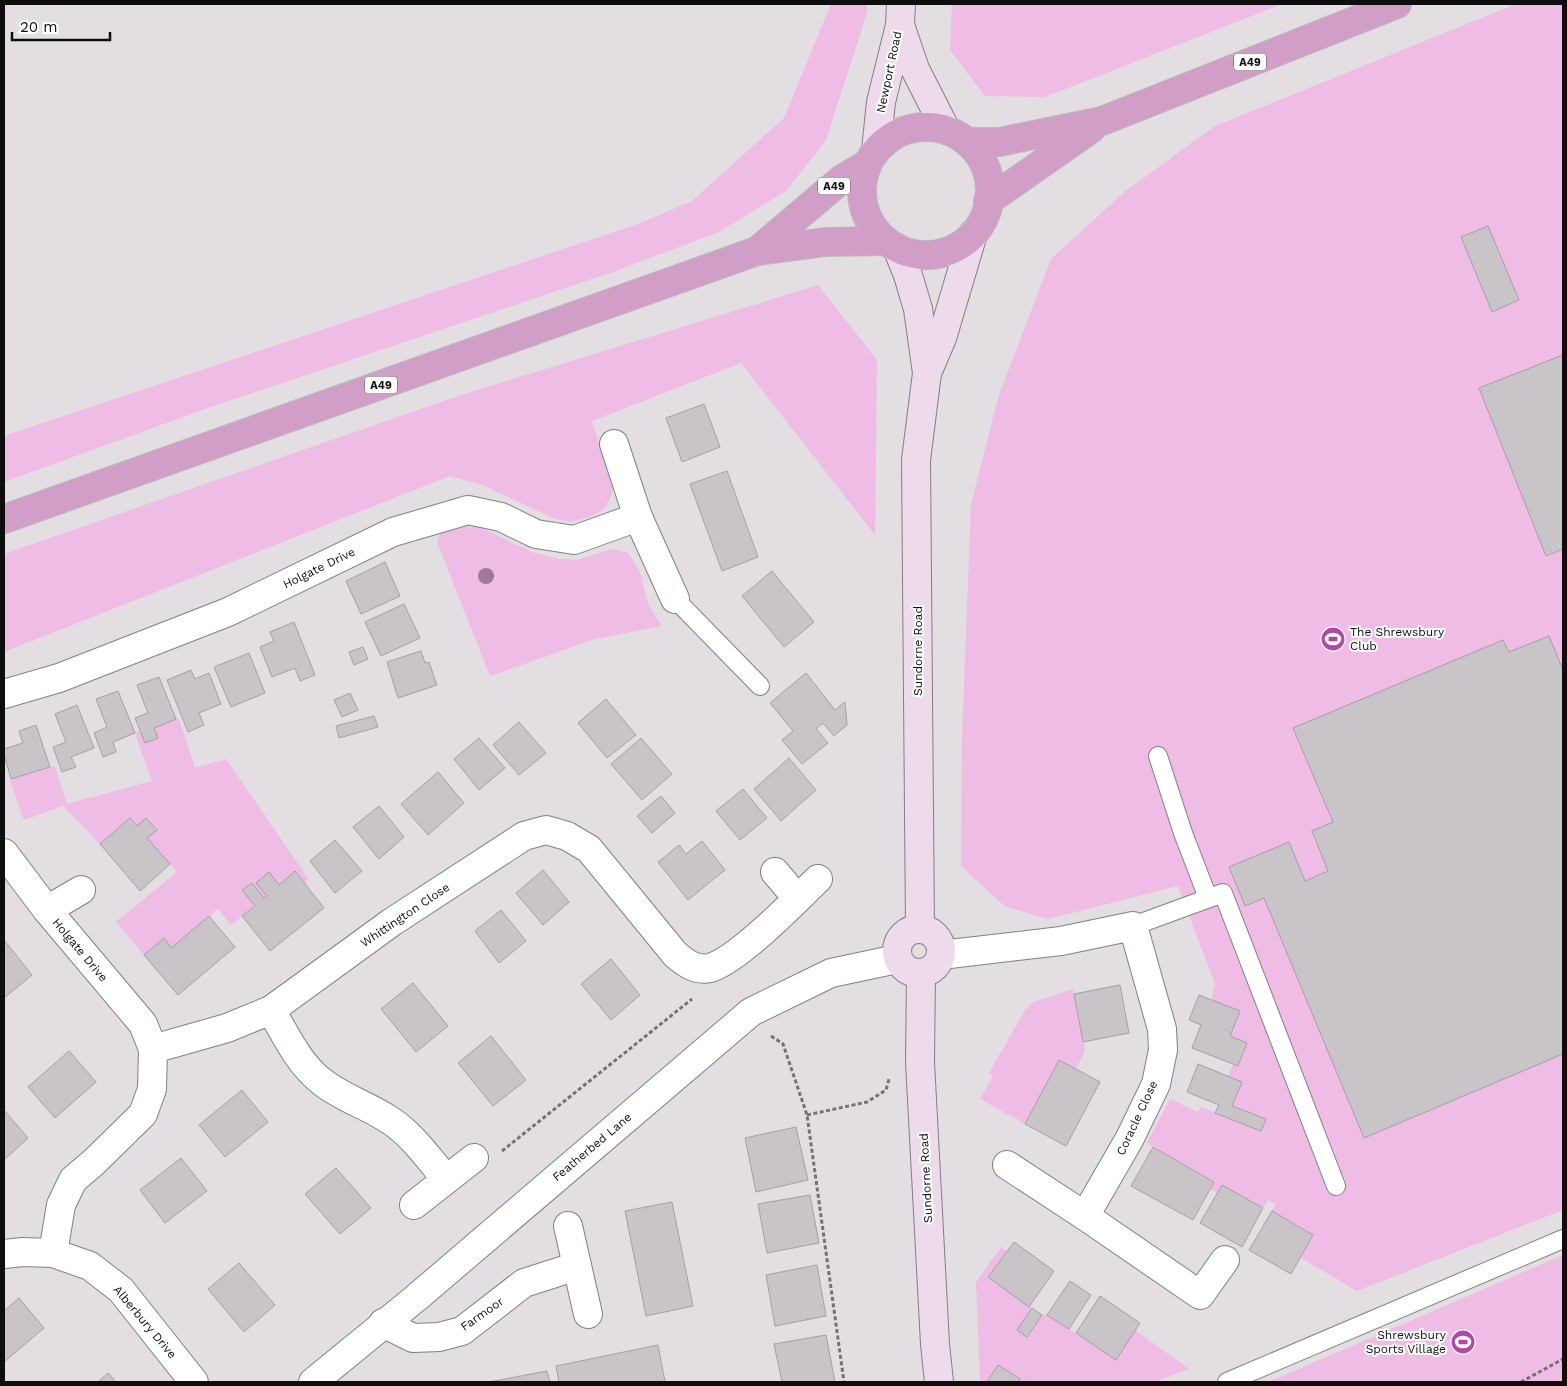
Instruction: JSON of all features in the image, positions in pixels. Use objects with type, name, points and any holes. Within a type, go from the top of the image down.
[{"type":"highway","name":"A49","points":[[957,136],[999,142],[1102,121],[1397,4]]},
{"type":"highway","name":"A49","points":[[988,201],[1102,121]]},
{"type":"highway","points":[[930,127],[957,136],[978,155],[986,169],[989,185],[986,213],[973,234],[960,245],[945,252],[913,253],[891,244],[874,228],[866,214],[862,197],[863,180],[872,157],[887,139],[908,130],[930,127]]},
{"type":"highway","name":"A49","points":[[757,251],[842,179],[872,157]]},
{"type":"highway","name":"A49","points":[[4,519],[757,251],[825,242],[891,244]]},
{"type":"main road","name":"Newport Road","points":[[900,14],[915,69],[957,136]]},
{"type":"main road","name":"Newport Road","points":[[872,157],[881,102],[900,14]]},
{"type":"main road","name":"Sundorne Road","points":[[927,373],[942,338],[973,234]]},
{"type":"main road","name":"Sundorne Road","points":[[891,244],[908,275],[918,309],[927,373],[916,460],[920,929]]},
{"type":"main road","points":[[920,929],[928,930],[939,940],[941,954],[935,968],[922,974],[907,970],[897,958],[898,944],[901,938],[913,930],[920,929]]},
{"type":"main road","name":"Sundorne Road","points":[[922,974],[920,1062],[935,1344],[939,1382]]},
{"type":"street","points":[[614,444],[638,517],[675,599]]},
{"type":"street","name":"Holgate Drive","points":[[4,694],[59,678],[228,612],[393,532],[468,510],[501,517],[536,534],[574,540],[638,517]]},
{"type":"street","name":"Whittington Close","points":[[153,1049],[227,1028],[271,1010],[392,922],[524,836],[546,830],[567,836],[589,849],[675,954],[688,966],[708,968],[727,959],[749,942],[818,879]]},
{"type":"street","name":"Holgate Drive","points":[[4,853],[47,910],[143,1024],[153,1049]]},
{"type":"street","points":[[775,872],[798,898]]},
{"type":"street","points":[[47,910],[81,890]]},
{"type":"street","points":[[941,954],[1061,941],[1133,926]]},
{"type":"street","name":"Coracle Close","points":[[1085,1216],[1130,1138],[1156,1084],[1163,1050],[1162,1029],[1133,926]]},
{"type":"street","name":"Featherbed Lane","points":[[313,1382],[751,1012],[831,973],[897,958]]},
{"type":"street","points":[[271,1010],[300,1057],[320,1081],[350,1100],[388,1119],[418,1146],[446,1179]]},
{"type":"street","points":[[53,1254],[61,1205],[73,1180],[143,1114],[152,1089],[153,1049]]},
{"type":"street","points":[[414,1205],[474,1158]]},
{"type":"street","points":[[1007,1165],[1200,1295],[1225,1260]]},
{"type":"street","points":[[568,1226],[588,1314]]},
{"type":"street","name":"Alberbury Drive","points":[[4,1254],[24,1252],[53,1254],[90,1266],[121,1290],[194,1382]]},
{"type":"street","name":"Farmoor","points":[[383,1323],[413,1338],[439,1337],[462,1331],[524,1283],[577,1266]]},
{"type":"lane","points":[[675,599],[760,686]]},
{"type":"lane","points":[[1158,756],[1183,834],[1208,898]]},
{"type":"lane","points":[[1133,926],[1223,893],[1336,1186]]},
{"type":"lane","points":[[1227,1382],[1563,1239]]},
{"type":"path","points":[[474,1158],[488,1163],[694,997]]},
{"type":"path","points":[[764,1032],[783,1044],[807,1115],[844,1382]]},
{"type":"path","points":[[807,1115],[867,1102],[886,1090],[892,1067],[920,1062]]},
{"type":"path","points":[[1521,1382],[1563,1359]]},
{"type":"shaded area","points":[[831,4],[867,4],[867,13],[826,140],[786,191],[719,232],[613,272],[208,408],[4,482],[4,436],[638,224],[692,201],[784,118]]},
{"type":"shaded area","points":[[952,4],[1282,4],[1045,97],[985,96],[950,50]]},
{"type":"shaded area","name":"The Shrewsbury Club","points":[[1516,4],[1563,4],[1563,1210],[1357,1291],[1301,1258],[1313,1235],[1272,1211],[1275,1204],[1268,1200],[1263,1208],[1222,1185],[1217,1192],[1210,1190],[1214,1181],[1147,1143],[1170,1099],[1198,1112],[1201,1107],[1261,1131],[1265,1119],[1232,1106],[1242,1082],[1228,1076],[1233,1064],[1239,1066],[1247,1043],[1230,1036],[1240,1011],[1211,1000],[1215,984],[1178,886],[1048,919],[1004,906],[961,866],[962,738],[971,504],[999,395],[1051,259],[1123,193],[1215,126]]},
{"type":"shaded area","points":[[818,285],[877,360],[875,535],[741,363],[592,421],[613,487],[610,499],[604,509],[592,516],[571,522],[555,519],[482,485],[450,476],[4,652],[4,554],[464,394]]},
{"type":"shaded area","points":[[459,527],[479,527],[532,552],[559,559],[577,560],[612,549],[628,553],[640,572],[648,604],[662,626],[595,639],[490,676],[437,542],[440,533]]},
{"type":"shaded area","points":[[179,719],[195,768],[226,759],[308,878],[305,883],[295,872],[279,885],[269,873],[257,883],[267,896],[264,898],[252,883],[243,890],[255,906],[231,925],[218,909],[171,948],[164,938],[144,955],[116,922],[177,872],[147,838],[156,830],[146,818],[137,826],[130,818],[100,844],[63,806],[24,820],[10,781],[11,779],[55,767],[67,804],[152,781],[135,733],[140,731],[145,743],[158,738],[154,728]]},
{"type":"shaded area","points":[[1073,989],[1085,1051],[1076,1069],[1059,1060],[1025,1124],[980,1099],[993,1076],[989,1073],[1025,1010],[1034,1002]]},
{"type":"shaded area","points":[[1001,1247],[1007,1251],[988,1277],[1032,1308],[1017,1330],[1027,1337],[1042,1315],[1047,1315],[1116,1359],[1135,1330],[1189,1369],[1155,1382],[980,1382],[976,1282]]},
{"type":"shaded area","name":"Shrewsbury Sports Village","points":[[1563,1255],[1563,1382],[1268,1382]]},
{"type":"building","points":[[1488,226],[1519,300],[1492,312],[1461,237]]},
{"type":"building","points":[[1563,355],[1563,549],[1546,556],[1479,388]]},
{"type":"building","points":[[704,404],[720,447],[682,462],[666,418]]},
{"type":"building","points":[[727,471],[758,557],[722,571],[690,484]]},
{"type":"building","points":[[385,562],[400,596],[361,614],[346,581]]},
{"type":"building","points":[[772,571],[814,622],[784,647],[742,596]]},
{"type":"building","points":[[404,604],[420,638],[381,656],[365,622]]},
{"type":"building","points":[[294,622],[315,675],[300,681],[295,668],[272,677],[260,647],[274,641],[270,632]]},
{"type":"building","points":[[1549,636],[1563,670],[1563,1054],[1364,1138],[1264,898],[1245,906],[1229,867],[1289,842],[1305,881],[1328,871],[1312,831],[1333,822],[1293,728],[1503,640],[1509,652]]},
{"type":"building","points":[[363,647],[368,659],[354,665],[349,652]]},
{"type":"building","points":[[421,651],[425,663],[429,662],[437,685],[398,698],[387,662]]},
{"type":"building","points":[[249,653],[265,693],[231,707],[214,667]]},
{"type":"building","points":[[191,670],[195,679],[209,673],[221,704],[199,713],[204,725],[188,732],[167,680]]},
{"type":"building","points":[[806,673],[835,710],[845,702],[847,725],[834,736],[823,723],[816,729],[828,743],[802,764],[782,740],[793,731],[770,703]]},
{"type":"building","points":[[159,677],[176,719],[154,728],[158,738],[145,743],[135,718],[148,713],[137,685]]},
{"type":"building","points":[[118,691],[135,733],[113,742],[116,752],[103,757],[94,733],[107,727],[96,699]]},
{"type":"building","points":[[350,693],[358,710],[342,717],[334,700]]},
{"type":"building","points":[[606,699],[636,735],[607,758],[578,723]]},
{"type":"building","points":[[77,705],[94,748],[71,757],[76,767],[62,772],[53,747],[66,742],[55,714]]},
{"type":"building","points":[[374,716],[378,727],[339,738],[336,726]]},
{"type":"building","points":[[519,722],[546,753],[519,775],[493,745]]},
{"type":"building","points":[[36,725],[50,767],[11,779],[4,749],[23,743],[19,731]]},
{"type":"building","points":[[479,738],[505,768],[479,790],[454,759]]},
{"type":"building","points":[[641,738],[672,774],[642,800],[611,764]]},
{"type":"building","points":[[789,758],[816,790],[781,821],[754,789]]},
{"type":"building","points":[[438,772],[464,803],[428,835],[401,804]]},
{"type":"building","points":[[743,789],[767,818],[740,840],[716,811]]},
{"type":"building","points":[[661,796],[675,813],[652,833],[637,816]]},
{"type":"building","points":[[379,806],[404,837],[379,859],[353,827]]},
{"type":"building","points":[[130,818],[137,826],[146,818],[157,830],[147,838],[170,864],[140,891],[100,844]]},
{"type":"building","points":[[335,840],[362,871],[335,893],[310,861]]},
{"type":"building","points":[[702,841],[725,870],[688,900],[658,862],[679,845],[686,854]]},
{"type":"building","points":[[543,870],[569,902],[543,925],[516,893]]},
{"type":"building","points":[[295,871],[324,908],[270,951],[242,916],[255,906],[242,890],[252,883],[264,898],[267,896],[256,883],[269,872],[279,885]]},
{"type":"building","points":[[501,910],[526,941],[499,963],[475,931]]},
{"type":"building","points":[[209,916],[235,947],[178,995],[144,955],[164,938],[171,948]]},
{"type":"building","points":[[4,940],[32,975],[4,998]]},
{"type":"building","points":[[611,959],[640,995],[611,1020],[581,984]]},
{"type":"building","points":[[413,983],[448,1026],[416,1052],[381,1009]]},
{"type":"building","points":[[1120,985],[1129,1033],[1083,1042],[1074,994]]},
{"type":"building","points":[[1199,995],[1240,1011],[1230,1036],[1247,1043],[1238,1066],[1192,1048],[1201,1025],[1189,1020]]},
{"type":"building","points":[[491,1036],[526,1080],[493,1106],[458,1063]]},
{"type":"building","points":[[69,1051],[96,1082],[55,1118],[28,1087]]},
{"type":"building","points":[[1059,1060],[1100,1082],[1066,1146],[1025,1124]]},
{"type":"building","points":[[1198,1064],[1242,1082],[1232,1106],[1266,1119],[1261,1131],[1215,1113],[1219,1105],[1187,1092]]},
{"type":"building","points":[[242,1090],[268,1122],[225,1157],[199,1125]]},
{"type":"building","points":[[4,1110],[28,1138],[4,1160]]},
{"type":"building","points":[[796,1127],[808,1180],[756,1192],[745,1138]]},
{"type":"building","points":[[1153,1147],[1214,1182],[1193,1220],[1131,1186]]},
{"type":"building","points":[[181,1158],[207,1191],[165,1223],[140,1190]]},
{"type":"building","points":[[336,1168],[371,1208],[340,1234],[305,1194]]},
{"type":"building","points":[[1222,1185],[1263,1208],[1242,1247],[1200,1223]]},
{"type":"building","points":[[810,1195],[819,1243],[767,1253],[758,1204]]},
{"type":"building","points":[[672,1202],[693,1306],[646,1316],[625,1211]]},
{"type":"building","points":[[1272,1211],[1313,1235],[1291,1274],[1249,1250]]},
{"type":"building","points":[[1014,1242],[1054,1271],[1029,1307],[988,1277]]},
{"type":"building","points":[[239,1263],[275,1305],[244,1332],[208,1289]]},
{"type":"building","points":[[817,1265],[826,1316],[775,1326],[766,1275]]},
{"type":"building","points":[[1070,1281],[1091,1295],[1069,1329],[1047,1315]]},
{"type":"building","points":[[1100,1296],[1140,1323],[1116,1360],[1076,1333]]},
{"type":"building","points":[[19,1298],[44,1328],[4,1362],[4,1311]]},
{"type":"building","points":[[1032,1308],[1042,1315],[1027,1337],[1017,1330]]},
{"type":"building","points":[[826,1335],[835,1382],[782,1382],[774,1344]]},
{"type":"building","points":[[658,1345],[665,1382],[559,1382],[556,1366]]},
{"type":"building","points":[[998,1365],[1020,1379],[1019,1382],[987,1382]]},
{"type":"building","points":[[547,1371],[550,1382],[489,1382]]},
{"type":"building","points":[[108,1373],[116,1382],[98,1382]]},
{"type":"place","name":"The Shrewsbury Club","points":[[1333,639]]},
{"type":"place","name":"Shrewsbury Sports Village","points":[[1463,1342]]}]
